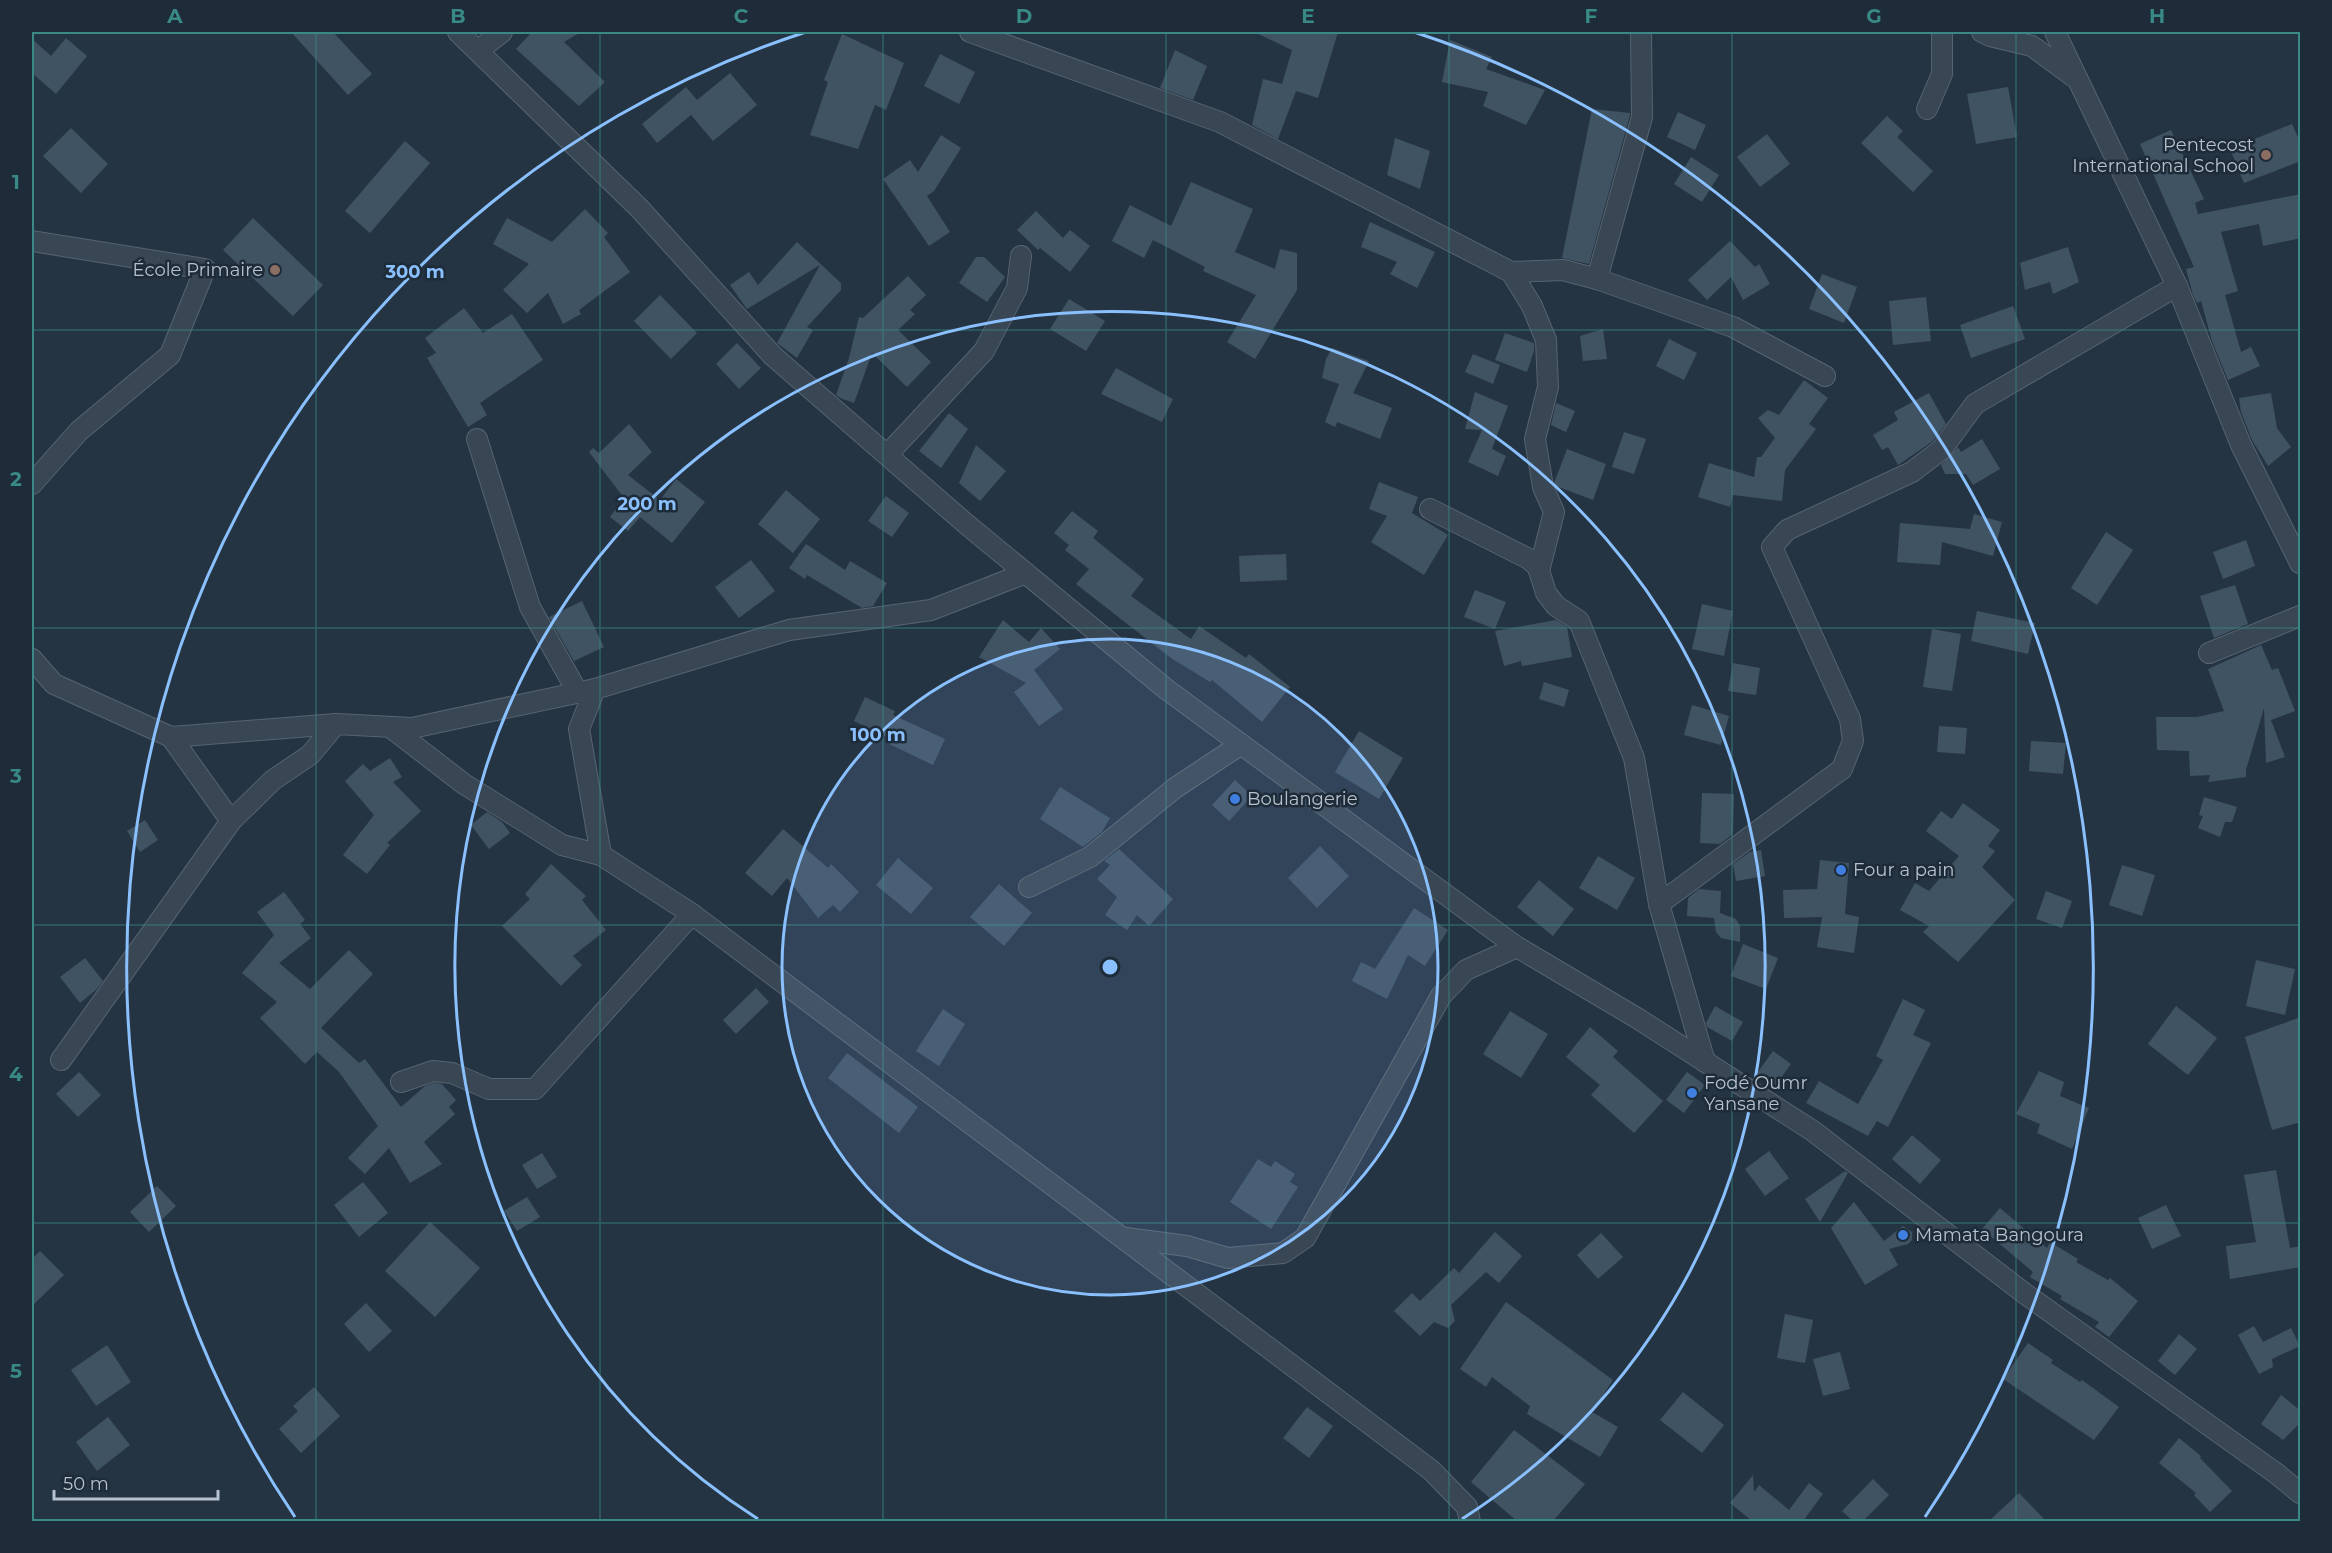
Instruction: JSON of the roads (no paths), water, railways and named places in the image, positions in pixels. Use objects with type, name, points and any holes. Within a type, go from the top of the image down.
[{"type":"street","points":[[458,32],[639,208],[773,356],[1026,573],[1166,689],[1517,946],[1706,1062],[1813,1131],[2024,1293],[2301,1493]]},
{"type":"street","points":[[479,50],[502,32]]},
{"type":"street","points":[[970,32],[1220,122],[1511,272],[1563,270],[1597,279],[1733,327],[1825,376]]},
{"type":"street","points":[[1597,279],[1642,117],[1641,32]]},
{"type":"street","points":[[1927,110],[1942,74],[1942,32]]},
{"type":"street","points":[[1982,32],[2032,46],[2078,81]]},
{"type":"street","points":[[2055,32],[2178,286],[2241,446],[2301,562]]},
{"type":"street","points":[[32,241],[205,269],[170,355],[79,431],[32,484]]},
{"type":"street","points":[[887,455],[984,351],[1017,288],[1021,256]]},
{"type":"street","points":[[1511,272],[1532,306],[1546,340],[1548,387],[1535,439],[1542,487],[1554,512],[1539,571]]},
{"type":"street","points":[[1659,904],[1842,769],[1853,741],[1850,719],[1772,547],[1787,530],[1912,472],[1942,449],[1975,404],[2178,286]]},
{"type":"street","points":[[477,439],[530,607],[586,691],[579,729],[601,855]]},
{"type":"street","points":[[1430,509],[1529,559],[1539,571],[1546,593],[1557,606],[1579,621],[1634,758],[1659,904],[1706,1062]]},
{"type":"street","points":[[32,659],[54,684],[171,737],[336,724],[412,728],[586,691],[789,630],[931,610],[1026,573]]},
{"type":"street","points":[[2209,653],[2301,616]]},
{"type":"street","points":[[61,1060],[231,821],[273,780],[310,755],[336,724]]},
{"type":"street","points":[[388,725],[447,772],[529,825],[562,845],[601,855],[692,914],[1431,1470],[1467,1507],[1470,1521]]},
{"type":"street","points":[[171,737],[231,821]]},
{"type":"street","points":[[1029,887],[1090,856],[1175,788],[1240,745]]},
{"type":"street","points":[[401,1082],[433,1071],[452,1073],[489,1089],[535,1089],[692,914]]},
{"type":"street","points":[[1125,1238],[1188,1246],[1228,1258],[1283,1253],[1305,1238],[1441,996],[1466,970],[1517,946]]},
{"type":"place","name":"Pentecost International School","points":[[2266,155]]},
{"type":"place","name":"École Primaire","points":[[275,270]]},
{"type":"place","name":"Boulangerie","points":[[1235,799]]},
{"type":"place","name":"Four a pain","points":[[1841,870]]},
{"type":"place","name":"Fodé Oumr Yansane","points":[[1692,1093]]},
{"type":"place","name":"Mamata Bangoura","points":[[1903,1235]]}]
